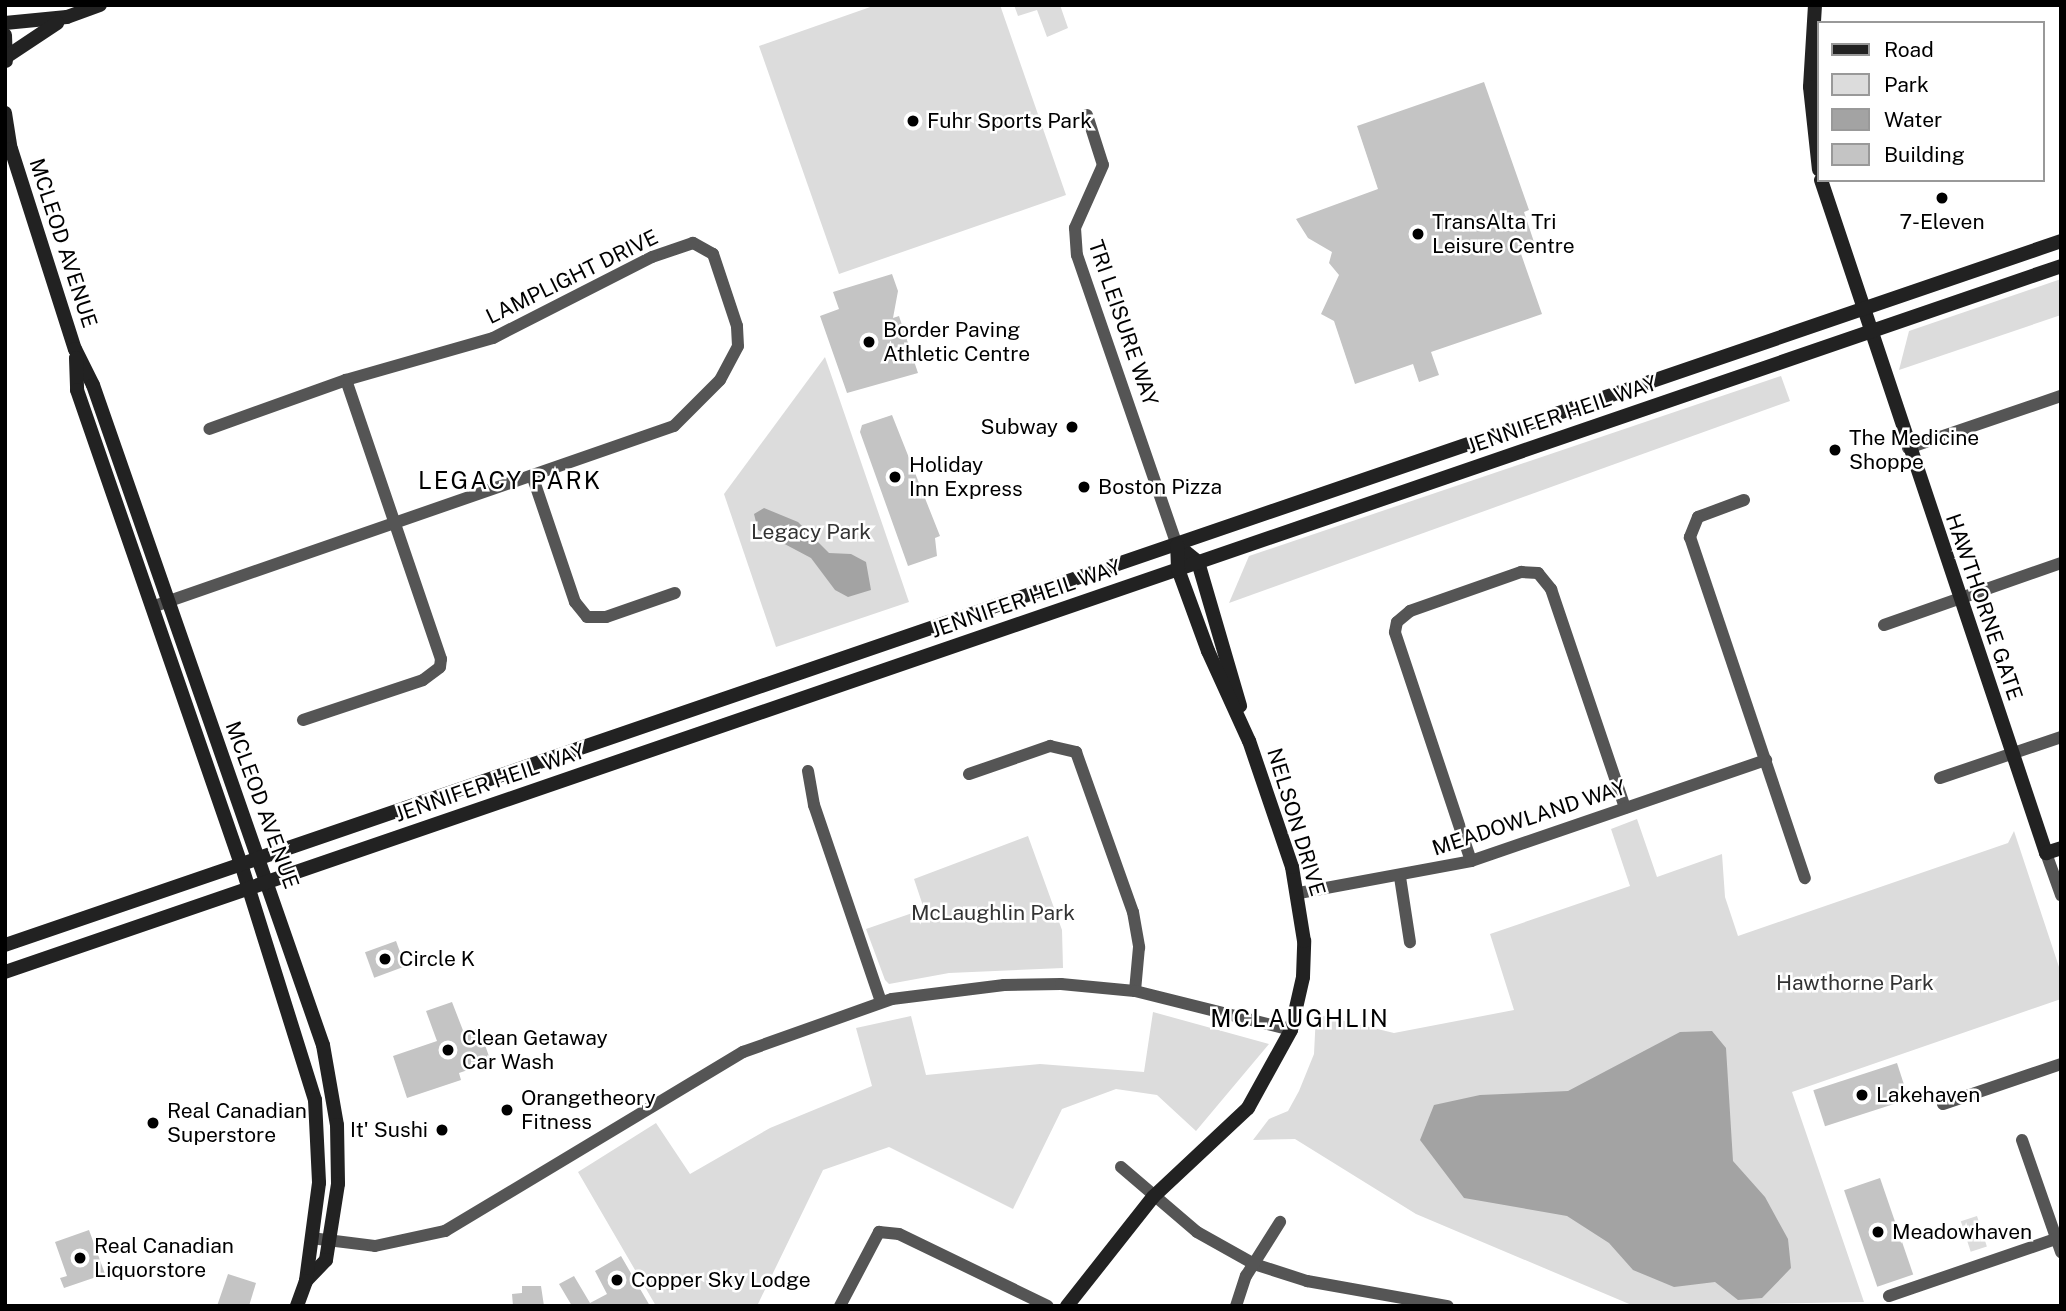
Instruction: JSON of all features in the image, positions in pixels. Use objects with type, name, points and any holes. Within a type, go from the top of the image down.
[{"type":"street","points":[[5,23],[67,17],[100,5]]},
{"type":"street","points":[[1815,5],[1810,88],[1818,161]]},
{"type":"street","points":[[7,60],[67,17]]},
{"type":"street","points":[[5,36],[7,60]]},
{"type":"street","name":"MCLEOD AVENUE","points":[[5,113],[8,144],[75,349],[93,385],[258,862],[268,882],[333,1086],[339,1174],[330,1242],[326,1260],[306,1281]]},
{"type":"street","name":"TRI LEISURE WAY","points":[[1087,115],[1103,165],[1075,228],[1077,255],[1177,545]]},
{"type":"street","name":"HAWTHORNE GATE","points":[[1822,182],[1860,310],[2061,895]]},
{"type":"street","name":"JENNIFER HEIL WAY","points":[[5,945],[258,862],[2061,241]]},
{"type":"street","name":"LAMPLIGHT DRIVE","points":[[152,607],[533,478],[674,426],[712,393],[739,337],[709,247],[682,246],[494,338],[345,380],[209,429]]},
{"type":"street","name":"JENNIFER HEIL WAY","points":[[5,972],[2061,266]]},
{"type":"street","name":"MCLEOD AVENUE","points":[[75,349],[78,390],[242,867],[315,1100],[319,1183],[306,1281],[297,1306]]},
{"type":"street","points":[[303,720],[424,680],[440,667],[441,654],[345,380]]},
{"type":"street","points":[[1908,448],[2061,396]]},
{"type":"street","points":[[533,478],[575,602],[587,617],[607,617],[676,593]]},
{"type":"street","points":[[1744,500],[1698,517],[1690,537],[1805,878]]},
{"type":"street","points":[[1177,545],[1198,562]]},
{"type":"street","name":"NELSON DRIVE","points":[[1177,545],[1178,569],[1249,741]]},
{"type":"street","name":"NELSON DRIVE","points":[[1067,1306],[1153,1197],[1248,1108],[1292,1030],[1303,977],[1299,893],[1249,741],[1198,562]]},
{"type":"street","points":[[1884,625],[2061,563]]},
{"type":"street","points":[[1471,861],[1395,632],[1397,622],[1410,611],[1521,572],[1538,573],[1550,589],[1625,808]]},
{"type":"street","points":[[1940,778],[2061,737]]},
{"type":"street","points":[[969,774],[1050,746],[1076,752],[1135,920],[1135,991]]},
{"type":"street","name":"MEADOWLAND WAY","points":[[1299,893],[1400,877],[1471,861],[1766,760]]},
{"type":"street","points":[[808,771],[814,805],[881,1002]]},
{"type":"street","points":[[2046,853],[2061,848]]},
{"type":"street","points":[[1400,877],[1410,942]]},
{"type":"street","points":[[311,1238],[330,1242],[395,1244],[445,1231],[743,1052],[881,1002],[1004,985],[1135,991],[1292,1030]]},
{"type":"street","points":[[1943,1104],[2061,1064]]},
{"type":"street","points":[[2022,1140],[2059,1238],[2061,1252]]},
{"type":"street","points":[[1121,1167],[1197,1232],[1254,1264],[1307,1281],[1443,1305]]},
{"type":"street","points":[[1236,1306],[1254,1264],[1280,1222]]},
{"type":"street","points":[[840,1306],[879,1232],[899,1234],[1048,1306]]},
{"type":"street","points":[[1889,1296],[2059,1238]]},
{"type":"green space","name":"Fuhr Sports Park","points":[[876,5],[1000,5],[1066,195],[839,274],[759,46]]},
{"type":"green space","points":[[1014,5],[1060,5],[1068,28],[1047,37],[1037,10],[1018,16]]},
{"type":"green space","points":[[2061,279],[2061,315],[1899,370],[1909,331]]},
{"type":"green space","name":"Legacy Park","points":[[825,357],[909,602],[776,647],[724,494]]},
{"type":"green space","points":[[1781,376],[1790,401],[1229,603],[1249,556]]},
{"type":"green space","name":"Hawthorne Park","points":[[1637,819],[1657,877],[1722,854],[1725,897],[1738,936],[2008,843],[2014,831],[2061,973],[2061,999],[1792,1092],[1864,1302],[1634,1306],[1416,1214],[1295,1139],[1253,1140],[1269,1119],[1288,1111],[1299,1091],[1314,1054],[1316,1014],[1394,1033],[1514,1010],[1490,934],[1630,886],[1611,829]]},
{"type":"green space","name":"McLaughlin Park","points":[[1028,836],[1062,930],[1063,968],[949,973],[889,984],[885,980],[866,929],[924,909],[914,879]]},
{"type":"green space","points":[[1153,1012],[1269,1044],[1196,1131],[1157,1095],[1116,1089],[1062,1109],[1013,1209],[889,1147],[823,1170],[757,1306],[656,1306],[578,1172],[656,1123],[690,1174],[770,1128],[872,1086],[856,1028],[911,1016],[926,1075],[1040,1064],[1144,1072]]},
{"type":"green space","points":[[1977,1216],[1987,1246],[1971,1252],[1961,1221]]},
{"type":"water","points":[[764,508],[798,522],[829,553],[851,554],[866,562],[871,590],[848,597],[835,590],[811,558],[758,530],[754,514]]},
{"type":"water","points":[[1712,1031],[1726,1048],[1733,1161],[1765,1197],[1788,1239],[1791,1268],[1762,1298],[1738,1300],[1715,1282],[1674,1287],[1633,1270],[1609,1243],[1567,1216],[1464,1198],[1420,1140],[1434,1105],[1480,1095],[1568,1091],[1680,1032]]},
{"type":"building","name":"TransAlta Tri Leisure Centre","points":[[1484,82],[1529,210],[1524,212],[1535,245],[1520,251],[1542,314],[1431,352],[1439,375],[1419,382],[1413,364],[1355,384],[1334,321],[1321,314],[1339,275],[1329,263],[1332,252],[1308,238],[1296,219],[1378,189],[1357,126]]},
{"type":"building","name":"Border Paving Athletic Centre","points":[[892,274],[898,291],[893,318],[899,316],[918,373],[847,393],[820,316],[839,309],[833,292]]},
{"type":"building","name":"Holiday Inn Express","points":[[892,415],[940,536],[935,538],[937,556],[908,566],[860,432],[862,425]]},
{"type":"building","name":"Circle K","points":[[396,941],[405,966],[374,978],[365,952]]},
{"type":"building","name":"Clean Getaway Car Wash","points":[[452,1002],[464,1033],[479,1028],[491,1062],[459,1073],[461,1080],[407,1098],[393,1056],[437,1041],[426,1011]]},
{"type":"building","name":"Lakehaven","points":[[1897,1063],[1909,1099],[1825,1126],[1813,1090]]},
{"type":"building","name":"Meadowhaven","points":[[1880,1178],[1913,1274],[1877,1287],[1844,1190]]},
{"type":"building","name":"Real Canadian Liquorstore","points":[[89,1230],[105,1274],[64,1288],[60,1278],[67,1276],[55,1242]]},
{"type":"building","name":"Copper Sky Lodge","points":[[621,1256],[650,1306],[572,1306],[559,1284],[574,1276],[590,1303],[607,1294],[595,1271]]},
{"type":"building","points":[[228,1274],[256,1283],[249,1306],[217,1306]]},
{"type":"building","points":[[522,1286],[541,1286],[544,1306],[513,1306],[512,1294],[522,1293]]},
{"type":"place","name":"Fuhr Sports Park","points":[[913,121]]},
{"type":"place","name":"7-Eleven","points":[[1942,198]]},
{"type":"place","name":"TransAlta Tri Leisure Centre","points":[[1418,234]]},
{"type":"place","name":"Border Paving Athletic Centre","points":[[869,342]]},
{"type":"place","name":"Subway","points":[[1072,427]]},
{"type":"place","name":"The Medicine Shoppe","points":[[1835,450]]},
{"type":"place","name":"Holiday Inn Express","points":[[895,477]]},
{"type":"place","name":"Boston Pizza","points":[[1084,487]]},
{"type":"place","name":"Circle K","points":[[385,959]]},
{"type":"place","name":"Clean Getaway Car Wash","points":[[448,1050]]},
{"type":"place","name":"Lakehaven","points":[[1862,1095]]},
{"type":"place","name":"Orangetheory Fitness","points":[[507,1110]]},
{"type":"place","name":"Real Canadian Superstore","points":[[153,1123]]},
{"type":"place","name":"It' Sushi","points":[[442,1130]]},
{"type":"place","name":"Meadowhaven","points":[[1878,1232]]},
{"type":"place","name":"Real Canadian Liquorstore","points":[[80,1258]]},
{"type":"place","name":"Copper Sky Lodge","points":[[617,1280]]},
{"type":"district","name":"LEGACY PARK","points":[[510,481]]},
{"type":"district","name":"MCLAUGHLIN","points":[[1300,1019]]}]
